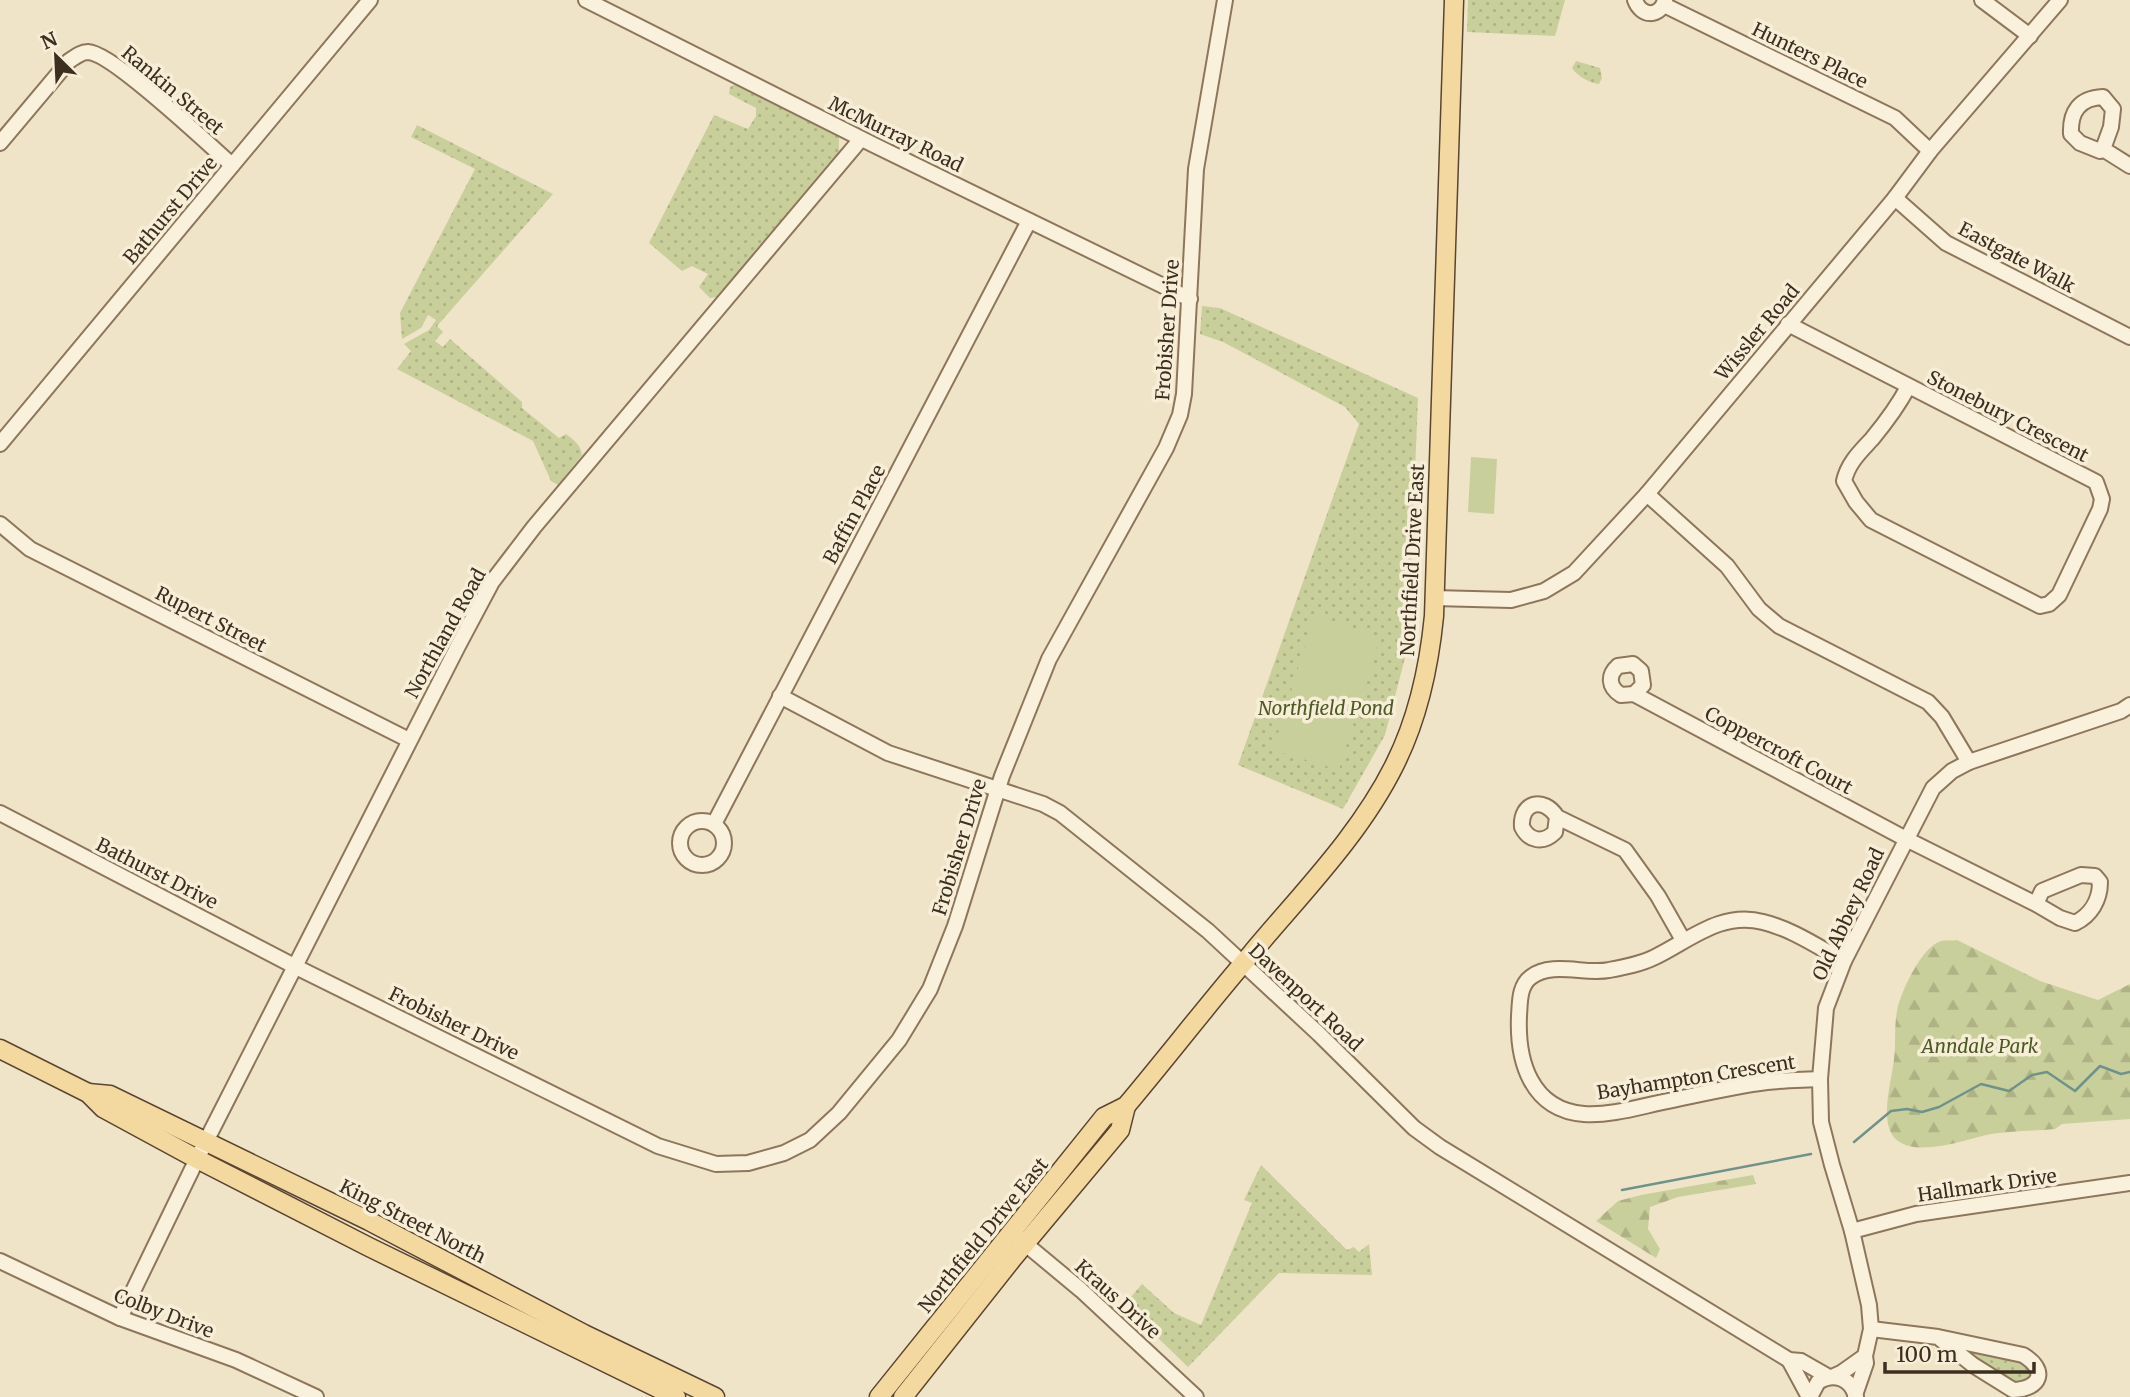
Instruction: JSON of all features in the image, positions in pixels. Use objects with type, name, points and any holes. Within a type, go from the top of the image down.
[{"type":"main road","name":"Northfield Drive East","points":[[879,1397],[1018,1238],[1120,1130],[1126,1106],[1354,830],[1396,764],[1416,714],[1431,646],[1454,0]]},
{"type":"main road","name":"King Street North","points":[[0,1049],[88,1093],[103,1108],[369,1247],[676,1397]]},
{"type":"main road","name":"King Street North","points":[[88,1093],[110,1095],[369,1221],[584,1334],[715,1397]]},
{"type":"main road","name":"Northfield Drive East","points":[[903,1397],[1018,1238]]},
{"type":"street","name":"Bathurst Drive","points":[[0,444],[370,0]]},
{"type":"street","name":"McMurray Road","points":[[586,0],[861,139],[1190,299]]},
{"type":"street","name":"Frobisher Drive","points":[[296,967],[657,1146],[716,1164],[748,1163],[784,1153],[810,1140],[839,1113],[900,1040],[930,989],[955,926],[1002,775],[1049,659],[1166,448],[1180,415],[1184,394],[1196,169],[1225,0]]},
{"type":"street","name":"Hunters Place","points":[[1635,0],[1639,9],[1646,13],[1658,12],[1665,3],[1895,118],[1930,151]]},
{"type":"street","points":[[1982,0],[2030,36]]},
{"type":"street","name":"Wissler Road","points":[[1434,598],[1511,600],[1544,591],[1560,583],[1586,562],[1647,494],[1895,198],[1930,151],[2060,0]]},
{"type":"street","name":"Rankin Street","points":[[0,143],[69,61],[80,54],[90,52],[116,63],[232,165]]},
{"type":"street","name":"Northland Road","points":[[120,1318],[197,1158],[492,582],[534,527],[861,139]]},
{"type":"street","points":[[2103,149],[2130,166]]},
{"type":"street","name":"Eastgate Walk","points":[[1895,198],[1946,243],[2130,337]]},
{"type":"street","name":"Baffin Place","points":[[714,824],[1029,221]]},
{"type":"street","name":"Stonebury Crescent","points":[[1788,324],[2096,482],[2102,499],[2100,509],[2059,595],[2049,604],[2040,606],[1871,520],[1856,502],[1844,481],[1846,473],[1851,463],[1894,412],[1908,387]]},
{"type":"street","points":[[1647,494],[1727,566],[1759,609],[1779,626],[1928,702],[1942,717],[1969,762]]},
{"type":"street","name":"Rupert Street","points":[[0,524],[40,555],[409,740]]},
{"type":"street","name":"Coppercroft Court","points":[[1634,694],[1906,839],[2036,904]]},
{"type":"street","name":"Davenport Road","points":[[780,696],[888,752],[1043,804],[1070,819],[1208,931],[1414,1128],[1440,1147],[1789,1360],[1801,1362],[1831,1377],[1847,1381],[1856,1396]]},
{"type":"street","name":"Old Abbey Road","points":[[1856,1396],[1865,1374],[1865,1356],[1871,1329],[1869,1305],[1852,1231],[1821,1122],[1820,1079],[1826,1008],[1844,961],[1933,788],[1952,771],[1969,762],[2130,705]]},
{"type":"street","name":"Bathurst Drive","points":[[0,813],[296,967]]},
{"type":"street","points":[[1557,817],[1625,850],[1658,896],[1683,940]]},
{"type":"street","name":"Bayhampton Crescent","points":[[1820,1079],[1766,1082],[1585,1114],[1551,1104],[1534,1086],[1522,1065],[1518,1026],[1520,999],[1523,987],[1530,977],[1541,972],[1600,972],[1634,965],[1714,925],[1739,920],[1761,921],[1785,929],[1844,961]]},
{"type":"street","name":"Hallmark Drive","points":[[1852,1231],[1916,1214],[2130,1183]]},
{"type":"street","name":"Kraus Drive","points":[[1018,1238],[1127,1332],[1196,1397]]},
{"type":"street","name":"Colby Drive","points":[[0,1261],[120,1318],[236,1360],[316,1397]]},
{"type":"street","points":[[1871,1329],[1938,1337],[2023,1355],[2035,1362],[2039,1372],[2037,1381],[2030,1387],[2013,1390],[1973,1365],[1938,1337]]},
{"type":"street","points":[[1809,1397],[1818,1382],[1841,1373],[1865,1356]]},
{"type":"street","points":[[1789,1360],[1809,1397]]},
{"type":"green space","points":[[1468,0],[1565,0],[1555,36],[1467,32]]},
{"type":"green space","points":[[1576,61],[1600,68],[1602,78],[1599,84],[1588,81],[1574,71],[1572,68]]},
{"type":"green space","points":[[736,84],[839,136],[839,152],[717,297],[710,298],[699,287],[708,274],[692,266],[682,271],[649,243],[714,115],[748,129],[756,116],[756,108],[729,94],[730,87]]},
{"type":"green space","points":[[417,125],[553,194],[437,326],[443,332],[435,341],[443,347],[450,339],[522,402],[522,408],[559,438],[566,434],[577,443],[582,455],[558,485],[551,481],[533,441],[397,369],[411,351],[404,344],[429,330],[436,320],[428,315],[421,328],[402,339],[400,313],[475,169],[411,137]]},
{"type":"green space","name":"Northfield Pond","points":[[1202,306],[1220,308],[1418,398],[1408,646],[1385,735],[1343,809],[1238,765],[1359,424],[1345,407],[1223,342],[1200,334]]},
{"type":"green space","points":[[1471,457],[1497,459],[1494,514],[1468,512]]},
{"type":"green space","points":[[1314,616],[1380,637],[1339,770],[1273,750]]},
{"type":"green space","name":"Anndale Park","points":[[1957,940],[2040,981],[2098,1000],[2130,984],[2130,1119],[2062,1124],[2055,1129],[1991,1134],[1931,1147],[1907,1145],[1898,1141],[1888,1125],[1887,1102],[1899,1003],[1913,971],[1927,952],[1941,941]]},
{"type":"green space","points":[[1261,1165],[1347,1250],[1354,1247],[1359,1252],[1369,1244],[1372,1275],[1279,1273],[1188,1367],[1124,1305],[1142,1284],[1174,1313],[1201,1325],[1252,1203],[1244,1200]]},
{"type":"green space","points":[[1753,1175],[1756,1184],[1678,1197],[1650,1207],[1648,1229],[1660,1249],[1656,1258],[1596,1221],[1618,1201]]},
{"type":"green space","points":[[1964,1350],[2024,1362],[2029,1367],[2031,1377],[2025,1383],[2014,1383]]},
{"type":"waterway","points":[[1854,1142],[1891,1111],[1907,1109],[1922,1112],[1939,1107],[1981,1084],[2009,1091],[2032,1075],[2047,1072],[2075,1091],[2100,1066],[2121,1074],[2130,1072]]},
{"type":"waterway","points":[[1622,1190],[1811,1154]]}]
